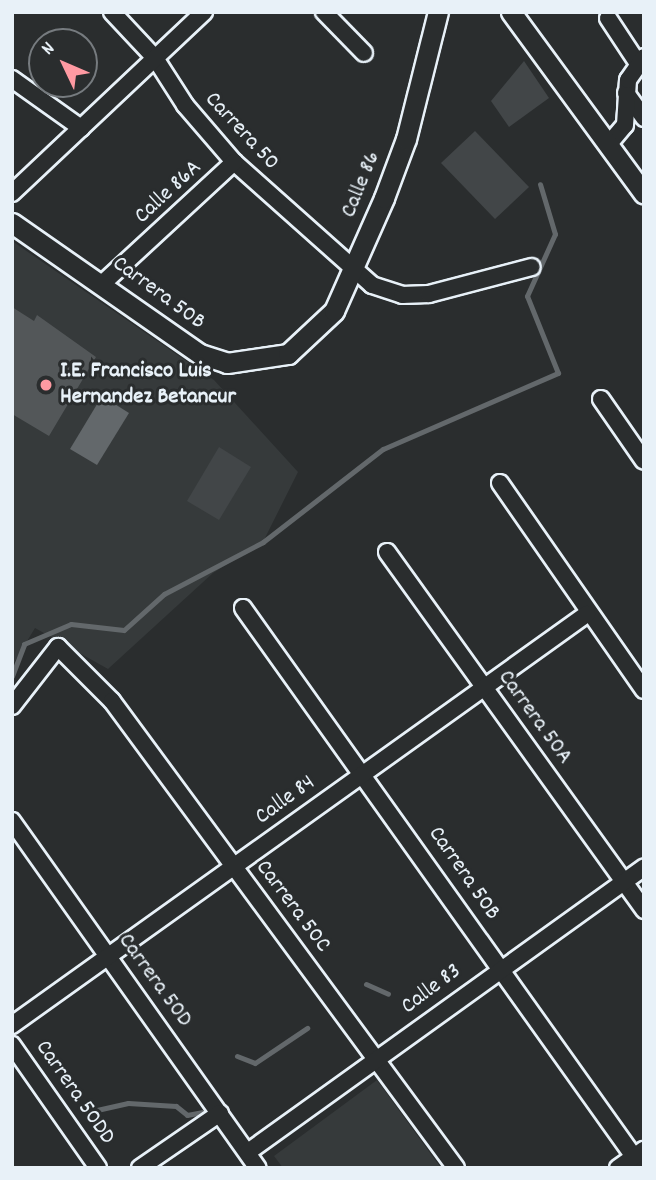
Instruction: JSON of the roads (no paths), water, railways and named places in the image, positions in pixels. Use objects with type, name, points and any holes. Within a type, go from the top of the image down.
[{"type":"street","name":"Carrera 50","points":[[112,12],[155,58],[185,104],[234,162],[352,270],[386,292],[402,295],[459,288],[531,267]]},
{"type":"street","points":[[12,193],[204,12]]},
{"type":"street","points":[[324,12],[363,53]]},
{"type":"street","name":"Calle 86","points":[[288,354],[334,311],[352,270],[407,139],[438,12]]},
{"type":"street","points":[[511,12],[644,194]]},
{"type":"street","points":[[608,18],[641,59],[626,93],[625,125],[608,145]]},
{"type":"street","points":[[12,79],[81,128]]},
{"type":"street","points":[[626,93],[644,118]]},
{"type":"street","name":"Calle 86A","points":[[102,284],[234,162]]},
{"type":"street","name":"Carrera 50B","points":[[12,223],[200,354],[227,363],[288,354]]},
{"type":"street","points":[[601,400],[644,461]]},
{"type":"street","points":[[500,483],[587,614],[644,690]]},
{"type":"street","name":"Carrera 50A","points":[[387,552],[644,910]]},
{"type":"street","name":"Carrera 50B","points":[[243,608],[500,968],[640,1158]]},
{"type":"street","name":"Calle 84","points":[[12,1025],[587,614]]},
{"type":"street","name":"Carrera 50C","points":[[12,706],[58,647],[113,701],[234,867],[379,1058],[456,1168]]},
{"type":"street","name":"Carrera 50D","points":[[12,821],[258,1168]]},
{"type":"street","name":"Calle 83","points":[[248,1152],[500,968],[644,867]]},
{"type":"street","name":"Carrera 50DD","points":[[12,1045],[98,1168]]},
{"type":"street","points":[[140,1168],[220,1113]]},
{"type":"street","points":[[618,1168],[640,1158]]},
{"type":"waterway","points":[[12,676],[24,644],[71,624],[124,630],[164,594],[263,542],[383,449],[558,373],[527,296],[555,234],[540,184]]},
{"type":"waterway","points":[[366,984],[388,994]]},
{"type":"waterway","points":[[237,1056],[255,1063],[307,1028]]},
{"type":"waterway","points":[[88,1112],[128,1103],[176,1106],[187,1115],[202,1112]]},
{"type":"place","name":"I.E. Francisco Luis Hernandez Betancur","points":[[46,385]]}]
